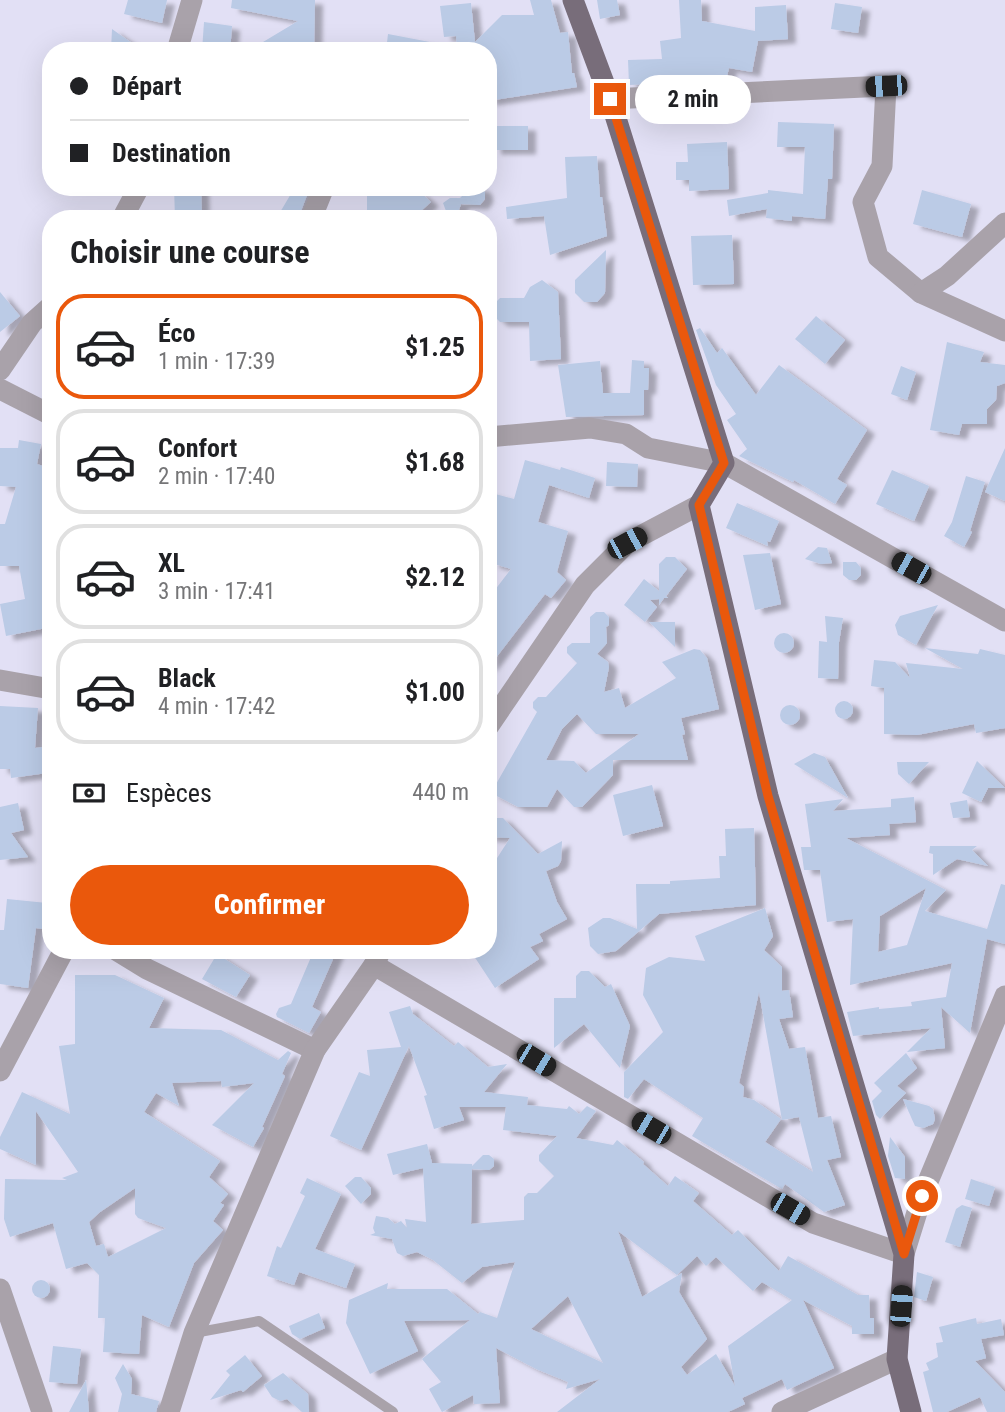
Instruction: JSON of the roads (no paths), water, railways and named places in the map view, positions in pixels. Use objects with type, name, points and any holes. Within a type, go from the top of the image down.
[{"type":"main road","points":[[573,0],[610,99],[724,463],[699,505],[768,796],[904,1254],[897,1359],[911,1412]]},
{"type":"street","points":[[180,42],[192,0]]},
{"type":"street","points":[[610,99],[886,86],[882,166],[863,202],[878,257],[921,293],[1005,331]]},
{"type":"street","points":[[921,293],[947,276],[1005,223]]},
{"type":"street","points":[[0,370],[32,323],[42,314]]},
{"type":"street","points":[[0,389],[42,410]]},
{"type":"street","points":[[497,436],[590,428],[626,433],[648,448],[724,463],[1005,621]]},
{"type":"street","points":[[497,714],[585,585],[627,543],[699,505]]},
{"type":"street","points":[[0,680],[42,687]]},
{"type":"street","points":[[0,1071],[59,959]]},
{"type":"street","points":[[131,959],[315,1050]]},
{"type":"street","points":[[169,1412],[194,1333],[315,1050],[377,959]]},
{"type":"street","points":[[381,959],[813,1223],[904,1254],[922,1196],[1005,996]]},
{"type":"street","points":[[0,1289],[42,1412]]},
{"type":"street","points":[[782,1412],[897,1359]]},
{"type":"lane","points":[[194,1333],[259,1321],[393,1412]]}]
